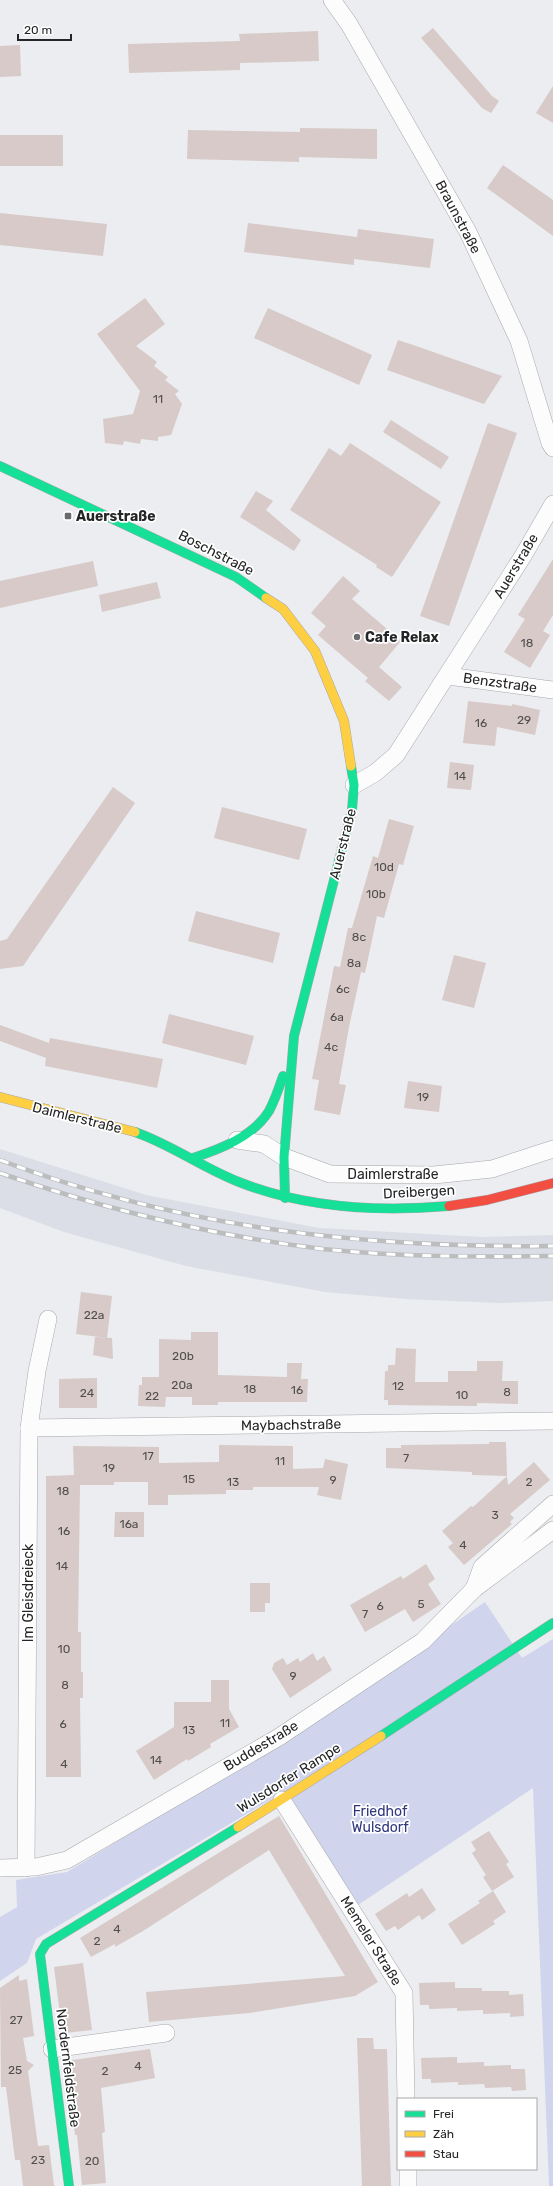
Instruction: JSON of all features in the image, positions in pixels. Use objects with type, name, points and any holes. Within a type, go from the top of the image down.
[{"type":"street","name":"Braunstraße","points":[[332,0],[349,24],[468,232],[519,341],[550,443],[553,448]]},
{"type":"street","name":"Boschstraße","points":[[0,466],[236,577],[284,609],[315,650],[331,685],[344,721],[354,785]]},
{"type":"street","name":"Auerstraße","points":[[285,1198],[284,1157],[294,1036],[350,822],[354,785],[375,773],[396,755],[448,676],[523,556],[553,504]]},
{"type":"street","name":"Benzstraße","points":[[448,676],[553,690]]},
{"type":"street","points":[[193,1158],[208,1154],[237,1140],[262,1120],[275,1098],[294,1036]]},
{"type":"street","name":"Daimlerstraße","points":[[0,1097],[19,1104],[106,1123],[143,1134],[238,1182],[285,1198]]},
{"type":"street","name":"Daimlerstraße","points":[[237,1140],[264,1144],[284,1157],[330,1174],[434,1175],[492,1169],[553,1149]]},
{"type":"street","name":"Dreibergen","points":[[285,1198],[377,1209],[466,1204],[553,1183]]},
{"type":"street","name":"Im Gleisdreieck","points":[[26,1868],[29,1428],[37,1371],[48,1319]]},
{"type":"street","name":"Maybachstraße","points":[[29,1428],[553,1421]]},
{"type":"street","name":"Buddestraße","points":[[474,1589],[482,1566],[553,1504]]},
{"type":"street","name":"Buddestraße","points":[[0,1868],[26,1868],[51,1865],[67,1860],[279,1737],[423,1641],[474,1589],[553,1530]]},
{"type":"street","name":"Wulsdorfer Rampe","points":[[40,1954],[46,1944],[57,1936],[282,1800],[474,1677],[553,1623]]},
{"type":"street","name":"Memeler Straße","points":[[282,1800],[404,1993],[406,2098]]},
{"type":"street","name":"Nordernfeldstraße","points":[[40,1954],[69,2186]]},
{"type":"street","points":[[52,2049],[166,2033]]},
{"type":"street","points":[[408,2170],[408,2186]]},
{"type":"shaded area","points":[[0,1149],[146,1195],[319,1228],[482,1237],[553,1235],[553,1301],[501,1303],[406,1299],[325,1292],[186,1266],[64,1232],[0,1208]]},
{"type":"green space","name":"Friedhof Wulsdorf","points":[[485,1602],[522,1658],[553,1639],[553,2186],[549,2186],[533,1788],[358,1905],[285,1791],[36,1939],[27,1963],[0,1981],[0,1917],[17,1907],[16,1880],[67,1872],[284,1740]]},
{"type":"building","points":[[433,28],[492,96],[499,101],[491,113],[482,108],[421,38]]},
{"type":"building","points":[[318,31],[319,61],[240,63],[240,70],[129,73],[128,44],[240,41],[239,34]]},
{"type":"building","points":[[20,45],[21,76],[0,77],[0,46]]},
{"type":"building","points":[[553,86],[553,123],[536,113]]},
{"type":"building","points":[[300,128],[377,129],[377,159],[299,157],[299,162],[187,159],[188,130],[300,132]]},
{"type":"building","points":[[0,135],[63,135],[63,166],[0,166]]},
{"type":"building","points":[[503,165],[553,200],[553,236],[487,188]]},
{"type":"building","points":[[0,213],[107,224],[103,256],[0,245]]},
{"type":"building","points":[[248,223],[357,237],[358,229],[434,239],[430,268],[354,259],[354,265],[244,252]]},
{"type":"building","points":[[145,298],[165,324],[136,346],[157,362],[154,366],[168,377],[165,380],[179,391],[175,394],[182,404],[171,435],[158,437],[158,441],[141,439],[140,444],[124,441],[123,445],[105,443],[103,419],[133,414],[140,391],[97,334]]},
{"type":"building","points":[[268,308],[372,355],[359,385],[254,338]]},
{"type":"building","points":[[398,340],[502,376],[484,404],[387,370]]},
{"type":"building","points":[[391,420],[449,457],[441,469],[383,432]]},
{"type":"building","points":[[488,423],[517,433],[449,626],[420,616]]},
{"type":"building","points":[[350,443],[441,502],[392,577],[376,567],[377,565],[290,510],[329,448],[341,456]]},
{"type":"building","points":[[256,491],[273,501],[266,510],[301,540],[294,551],[240,517]]},
{"type":"building","points":[[553,559],[553,615],[543,631],[550,635],[530,668],[504,652],[525,619],[518,615]]},
{"type":"building","points":[[93,561],[98,586],[0,608],[0,581]]},
{"type":"building","points":[[343,576],[360,591],[352,599],[401,641],[379,667],[402,687],[389,701],[365,681],[368,678],[318,635],[326,626],[311,613]]},
{"type":"building","points":[[157,582],[161,598],[102,612],[99,595]]},
{"type":"building","points":[[468,701],[512,706],[512,704],[540,710],[535,735],[497,727],[495,746],[463,743]]},
{"type":"building","points":[[450,762],[474,765],[471,790],[447,788]]},
{"type":"building","points":[[113,787],[135,803],[23,966],[0,969],[0,941],[7,939]]},
{"type":"building","points":[[222,807],[307,829],[299,860],[214,838]]},
{"type":"building","points":[[389,819],[414,826],[403,865],[399,864],[384,918],[377,916],[365,973],[361,972],[339,1084],[346,1085],[340,1115],[314,1110],[319,1080],[312,1079],[334,966],[340,967],[348,928],[352,928],[373,856],[378,858]]},
{"type":"building","points":[[196,911],[280,933],[273,963],[188,941]]},
{"type":"building","points":[[454,955],[486,963],[474,1008],[442,1000]]},
{"type":"building","points":[[169,1014],[254,1036],[246,1065],[162,1043]]},
{"type":"building","points":[[0,1025],[49,1043],[50,1038],[163,1059],[157,1088],[45,1066],[46,1058],[0,1041]]},
{"type":"building","points":[[408,1081],[442,1086],[439,1112],[404,1108]]},
{"type":"building","points":[[81,1292],[112,1296],[107,1338],[76,1334]]},
{"type":"building","points":[[191,1332],[218,1332],[218,1375],[287,1377],[287,1363],[302,1363],[301,1379],[308,1379],[307,1402],[218,1402],[218,1405],[192,1405],[192,1397],[166,1397],[165,1407],[138,1406],[139,1385],[142,1385],[142,1377],[159,1377],[159,1339],[191,1340]]},
{"type":"building","points":[[95,1337],[112,1338],[113,1359],[93,1355]]},
{"type":"building","points":[[396,1348],[416,1349],[415,1382],[448,1382],[448,1371],[477,1371],[477,1361],[503,1361],[502,1381],[518,1381],[518,1404],[477,1403],[477,1406],[388,1405],[388,1400],[384,1400],[385,1371],[388,1371],[388,1365],[395,1365]]},
{"type":"building","points":[[97,1378],[97,1408],[59,1408],[59,1379]]},
{"type":"building","points":[[489,1442],[506,1442],[507,1476],[472,1475],[472,1472],[386,1468],[386,1448],[401,1448],[401,1445],[489,1444]]},
{"type":"building","points":[[219,1445],[293,1446],[293,1469],[323,1468],[325,1459],[348,1464],[341,1500],[317,1495],[319,1487],[253,1487],[253,1490],[226,1490],[226,1494],[168,1495],[168,1505],[148,1505],[148,1482],[114,1482],[114,1485],[80,1485],[78,1632],[81,1632],[81,1672],[83,1672],[83,1698],[80,1698],[81,1777],[46,1777],[46,1476],[74,1475],[73,1446],[159,1447],[159,1463],[219,1462]]},
{"type":"building","points":[[534,1462],[550,1480],[510,1514],[514,1518],[510,1522],[512,1524],[464,1565],[448,1547],[453,1543],[442,1531],[471,1506],[473,1507],[507,1476],[508,1485]]},
{"type":"building","points":[[115,1512],[144,1512],[144,1537],[114,1537]]},
{"type":"building","points":[[426,1564],[435,1579],[428,1584],[441,1604],[413,1622],[405,1609],[365,1632],[350,1605],[401,1576],[403,1579]]},
{"type":"building","points":[[250,1583],[270,1583],[270,1603],[265,1603],[265,1612],[250,1612]]},
{"type":"building","points":[[313,1653],[317,1661],[324,1656],[332,1670],[290,1698],[272,1669],[274,1663],[283,1658],[287,1665],[298,1658],[300,1662]]},
{"type":"building","points":[[211,1680],[229,1680],[229,1709],[239,1727],[210,1744],[211,1747],[188,1761],[187,1759],[154,1780],[136,1751],[174,1727],[174,1702],[211,1702]]},
{"type":"building","points":[[279,1816],[378,1982],[355,1996],[249,2013],[149,2022],[146,1992],[345,1976],[269,1850],[143,1931],[115,1947],[115,1944],[91,1957],[80,1938]]},
{"type":"building","points":[[489,1831],[509,1862],[506,1864],[514,1877],[492,1891],[483,1877],[486,1875],[472,1853],[476,1850],[471,1842]]},
{"type":"building","points":[[422,1888],[436,1910],[422,1920],[419,1915],[398,1930],[395,1926],[386,1931],[375,1914],[407,1893],[409,1897]]},
{"type":"building","points":[[493,1891],[506,1912],[493,1921],[495,1924],[462,1945],[448,1924],[480,1903],[478,1901]]},
{"type":"building","points":[[83,1963],[92,2030],[65,2033],[62,2031],[54,1967]]},
{"type":"building","points":[[19,1975],[19,1981],[27,1979],[34,2036],[23,2038],[27,2061],[34,2065],[28,2071],[38,2146],[49,2145],[54,2186],[23,2186],[20,2160],[15,2160],[6,2087],[1,2087],[0,1988]]},
{"type":"building","points":[[455,1982],[455,1988],[482,1988],[482,1991],[509,1991],[509,1995],[523,1994],[524,2016],[510,2017],[510,2013],[483,2014],[483,2010],[457,2011],[457,2008],[429,2009],[429,2005],[420,2005],[419,1983]]},
{"type":"building","points":[[357,2038],[373,2038],[374,2049],[387,2049],[391,2186],[362,2186]]},
{"type":"building","points":[[150,2049],[155,2078],[101,2088],[105,2132],[102,2133],[106,2183],[82,2185],[77,2135],[75,2135],[66,2061]]},
{"type":"building","points":[[457,2057],[457,2063],[484,2062],[484,2066],[511,2065],[511,2069],[525,2069],[526,2090],[512,2091],[511,2087],[485,2088],[484,2084],[458,2085],[458,2082],[431,2083],[431,2079],[422,2079],[421,2058]]},
{"type":"railway","points":[[0,1160],[68,1183],[135,1202],[204,1218],[272,1229],[342,1238],[411,1243],[482,1246],[553,1246]]},
{"type":"railway","points":[[0,1173],[79,1198],[159,1220],[241,1237],[352,1252],[409,1255],[553,1256]]},
{"type":"traffic: fast","points":[[0,466],[236,577],[266,598]]},
{"type":"traffic: fast","points":[[285,1198],[284,1157],[294,1036],[352,810],[354,785],[351,766]]},
{"type":"traffic: fast","points":[[193,1158],[225,1146],[245,1135],[254,1128],[269,1111],[283,1076]]},
{"type":"traffic: fast","points":[[135,1132],[162,1143],[239,1182],[290,1198],[316,1203],[369,1208],[423,1208],[449,1206]]},
{"type":"traffic: fast","points":[[381,1736],[553,1623]]},
{"type":"traffic: fast","points":[[69,2186],[40,1954],[46,1944],[238,1827]]},
{"type":"traffic: slow","points":[[266,598],[283,609],[315,651],[344,721],[351,766]]},
{"type":"traffic: slow","points":[[0,1097],[135,1132]]},
{"type":"traffic: slow","points":[[238,1827],[381,1736]]},
{"type":"traffic: jam","points":[[449,1206],[487,1200],[553,1183]]},
{"type":"place","name":"Auerstraße","points":[[68,516]]},
{"type":"place","name":"Cafe Relax","points":[[357,637]]}]
